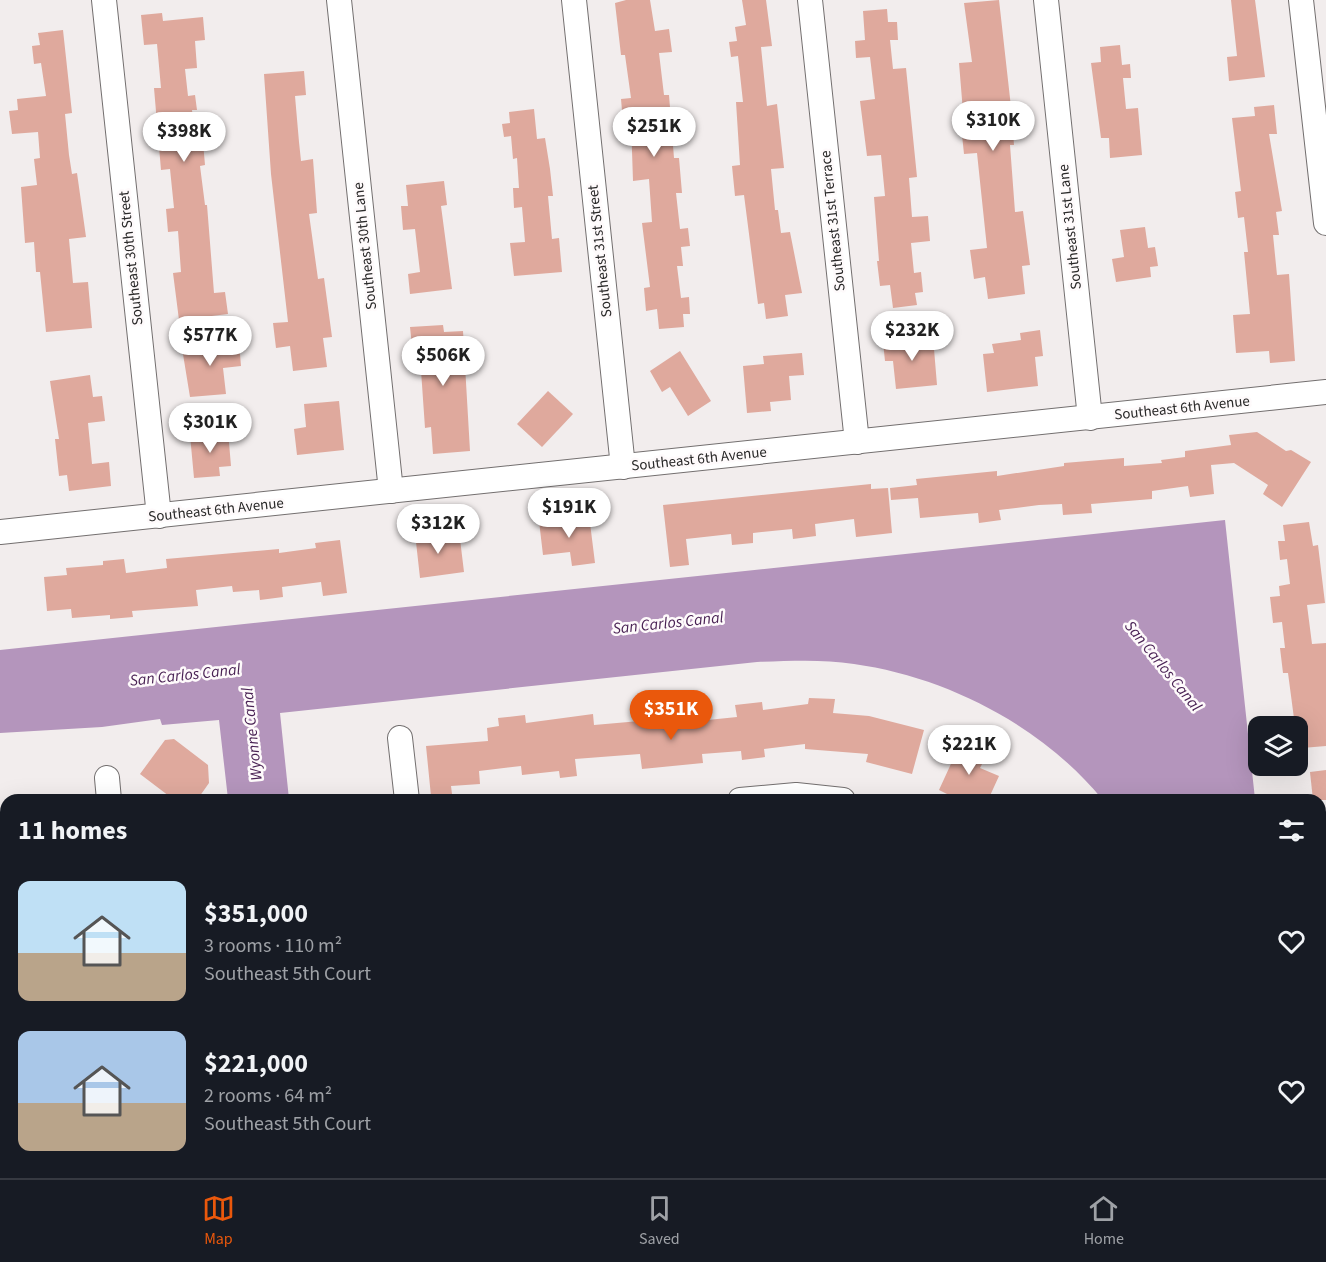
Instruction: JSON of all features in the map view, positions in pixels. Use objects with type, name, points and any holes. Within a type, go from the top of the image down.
[{"type":"street","name":"Southeast 30th Street","points":[[104,0],[159,516]]},
{"type":"street","name":"Southeast 30th Lane","points":[[339,0],[391,491]]},
{"type":"street","name":"Southeast 31st Street","points":[[574,0],[623,467]]},
{"type":"street","name":"Southeast 31st Terrace","points":[[810,0],[857,442]]},
{"type":"street","name":"Southeast 31st Lane","points":[[1046,0],[1090,418]]},
{"type":"street","points":[[1301,0],[1316,46],[1326,224]]},
{"type":"street","name":"Southeast 6th Avenue","points":[[0,532],[1326,392]]},
{"type":"street","points":[[400,738],[406,794]]},
{"type":"water","points":[[1225,520],[1248,734],[1248,776],[1253,776],[1254,794],[1097,794],[1051,749],[1022,728],[958,693],[924,680],[889,671],[830,661],[757,662],[280,713],[288,794],[227,794],[219,720],[162,725],[160,719],[102,727],[0,733],[0,650]]},
{"type":"building","points":[[626,0],[650,0],[655,31],[669,29],[672,52],[659,53],[664,95],[669,95],[674,158],[679,158],[682,193],[676,193],[680,229],[688,228],[690,246],[681,247],[683,266],[677,266],[681,298],[689,297],[690,314],[683,314],[684,327],[659,329],[657,309],[646,311],[644,288],[650,287],[642,223],[652,222],[649,179],[633,181],[631,121],[623,122],[621,99],[631,98],[625,55],[621,55],[615,3]]},
{"type":"building","points":[[742,0],[766,0],[772,46],[761,47],[767,106],[777,104],[784,168],[771,169],[775,210],[778,210],[781,233],[790,232],[802,293],[785,295],[788,316],[766,319],[764,303],[758,304],[744,195],[735,196],[732,166],[740,165],[736,102],[743,102],[738,56],[731,57],[729,42],[737,41],[735,27],[746,25]]},
{"type":"building","points":[[999,0],[1014,145],[1010,145],[1015,212],[1023,211],[1030,265],[1022,266],[1025,294],[988,299],[985,277],[974,279],[970,250],[987,248],[977,153],[964,154],[959,63],[972,62],[964,3]]},
{"type":"building","points":[[1231,0],[1255,0],[1265,77],[1229,81],[1227,57],[1237,56]]},
{"type":"building","points":[[887,9],[888,22],[897,22],[898,40],[890,40],[893,69],[906,68],[917,177],[909,178],[912,217],[928,216],[930,241],[911,243],[914,273],[921,272],[923,292],[915,293],[917,305],[893,308],[890,285],[880,286],[877,261],[879,261],[874,197],[885,196],[881,155],[867,156],[860,101],[875,99],[870,57],[856,58],[855,41],[865,40],[863,11]]},
{"type":"building","points":[[162,13],[163,21],[203,17],[205,40],[195,41],[197,68],[185,69],[188,96],[195,95],[197,110],[192,110],[196,142],[203,142],[205,165],[200,166],[205,205],[207,205],[214,293],[225,292],[228,314],[179,320],[173,273],[181,272],[178,231],[168,232],[166,209],[174,208],[170,169],[161,170],[154,88],[161,88],[157,44],[144,45],[141,15]]},
{"type":"building","points":[[63,30],[72,113],[65,114],[69,155],[72,174],[77,173],[86,237],[69,239],[73,283],[88,282],[92,328],[46,332],[40,272],[36,272],[34,242],[25,243],[21,187],[37,185],[34,159],[40,158],[38,132],[12,134],[9,111],[18,110],[17,99],[46,96],[41,63],[34,64],[32,46],[40,45],[38,33]]},
{"type":"building","points":[[1120,45],[1122,65],[1130,64],[1131,78],[1123,78],[1126,109],[1138,108],[1142,155],[1110,158],[1109,138],[1101,138],[1091,63],[1101,62],[1100,47]]},
{"type":"building","points":[[304,71],[306,95],[295,96],[301,161],[313,159],[317,213],[309,214],[318,279],[324,278],[332,337],[323,338],[327,367],[293,371],[290,346],[276,348],[273,323],[288,322],[271,174],[264,74]]},
{"type":"building","points":[[1274,105],[1277,134],[1269,134],[1282,211],[1276,212],[1279,235],[1273,235],[1277,275],[1289,274],[1295,361],[1270,363],[1269,351],[1236,353],[1233,315],[1250,314],[1244,252],[1248,252],[1244,217],[1238,218],[1235,192],[1241,191],[1232,118],[1255,116],[1254,107]]},
{"type":"building","points":[[534,109],[537,139],[545,138],[553,196],[548,196],[552,239],[559,238],[562,272],[514,276],[510,243],[525,242],[522,207],[514,208],[513,188],[519,188],[517,158],[513,159],[511,136],[504,137],[502,124],[510,123],[509,112]]},
{"type":"building","points":[[444,181],[447,205],[441,206],[452,289],[410,294],[408,274],[420,272],[415,229],[403,230],[401,206],[408,206],[406,185]]},
{"type":"building","points":[[1145,227],[1148,248],[1155,247],[1158,266],[1150,267],[1151,277],[1116,282],[1112,259],[1124,257],[1120,230]]},
{"type":"building","points":[[443,325],[444,332],[463,331],[470,451],[433,454],[431,427],[425,428],[420,356],[413,356],[410,327]]},
{"type":"building","points":[[1040,330],[1043,356],[1035,357],[1038,386],[987,392],[983,354],[994,353],[992,344],[1021,340],[1020,333]]},
{"type":"building","points":[[933,337],[937,385],[896,389],[893,361],[885,361],[883,342]]},
{"type":"building","points":[[239,342],[241,366],[223,368],[226,394],[190,397],[182,348]]},
{"type":"building","points":[[680,351],[711,401],[688,416],[670,387],[662,392],[650,371]]},
{"type":"building","points":[[802,353],[804,375],[789,376],[791,400],[770,402],[771,411],[747,413],[743,366],[764,364],[763,356]]},
{"type":"building","points":[[90,375],[93,397],[102,396],[105,421],[88,423],[92,464],[109,462],[111,486],[69,491],[67,475],[59,476],[55,439],[59,439],[50,381]]},
{"type":"building","points":[[548,391],[573,414],[542,447],[517,424]]},
{"type":"building","points":[[339,401],[344,450],[297,455],[294,429],[306,427],[304,404]]},
{"type":"building","points":[[228,431],[231,466],[219,467],[220,476],[194,478],[190,435]]},
{"type":"building","points":[[1257,432],[1286,451],[1291,450],[1311,462],[1282,507],[1263,494],[1268,485],[1234,463],[1211,465],[1214,494],[1190,497],[1188,486],[1152,491],[1152,499],[1091,504],[1092,513],[1063,515],[1062,504],[1039,505],[999,510],[1001,520],[979,523],[978,513],[920,518],[918,498],[891,500],[890,488],[917,485],[916,479],[997,471],[997,476],[1064,466],[1064,463],[1124,458],[1124,466],[1162,463],[1161,460],[1185,457],[1185,451],[1231,445],[1229,435]]},
{"type":"building","points":[[871,484],[871,489],[888,488],[892,533],[856,537],[854,519],[815,524],[816,536],[793,539],[792,529],[753,533],[753,543],[732,545],[731,534],[686,539],[689,565],[670,567],[663,505]]},
{"type":"building","points":[[589,515],[595,563],[572,566],[570,552],[543,555],[539,521]]},
{"type":"building","points":[[1309,522],[1313,546],[1318,545],[1325,603],[1307,605],[1312,644],[1326,643],[1326,746],[1308,748],[1308,716],[1294,716],[1288,673],[1283,673],[1280,648],[1285,648],[1282,622],[1273,623],[1270,597],[1280,596],[1279,586],[1290,584],[1287,559],[1280,560],[1278,541],[1285,541],[1283,525]]},
{"type":"building","points":[[438,530],[439,541],[460,539],[464,572],[420,578],[415,533]]},
{"type":"building","points":[[340,540],[347,593],[323,596],[321,582],[282,587],[283,597],[260,600],[259,590],[233,592],[232,586],[196,590],[198,606],[132,611],[133,617],[110,619],[110,615],[72,618],[71,609],[47,611],[44,577],[67,575],[66,568],[103,565],[103,561],[124,559],[126,573],[167,568],[166,559],[279,549],[279,553],[316,548],[315,543]]},
{"type":"building","points":[[809,698],[835,699],[833,713],[869,716],[924,730],[912,774],[866,762],[868,754],[805,749],[805,744],[764,749],[765,757],[742,760],[741,751],[702,754],[703,763],[642,769],[640,754],[575,759],[577,776],[560,778],[559,771],[522,775],[521,766],[479,771],[480,784],[451,786],[452,794],[431,794],[426,746],[488,741],[487,728],[499,726],[498,718],[525,715],[526,723],[593,714],[594,725],[674,718],[673,711],[697,709],[698,721],[737,717],[735,705],[762,702],[763,710],[808,704]]},
{"type":"building","points":[[174,739],[208,765],[209,783],[201,794],[166,794],[140,774],[165,740]]},
{"type":"building","points":[[961,742],[987,754],[980,768],[999,776],[991,794],[947,794],[939,790]]},
{"type":"building","points":[[1326,770],[1326,794],[1312,794],[1310,772]]},
{"type":"water label","name":"San Carlos Canal","points":[[668,623]]},
{"type":"water label","name":"San Carlos Canal","points":[[1163,666]]},
{"type":"water label","name":"San Carlos Canal","points":[[185,675]]},
{"type":"water label","name":"Wyonne Canal","points":[[252,734]]}]
